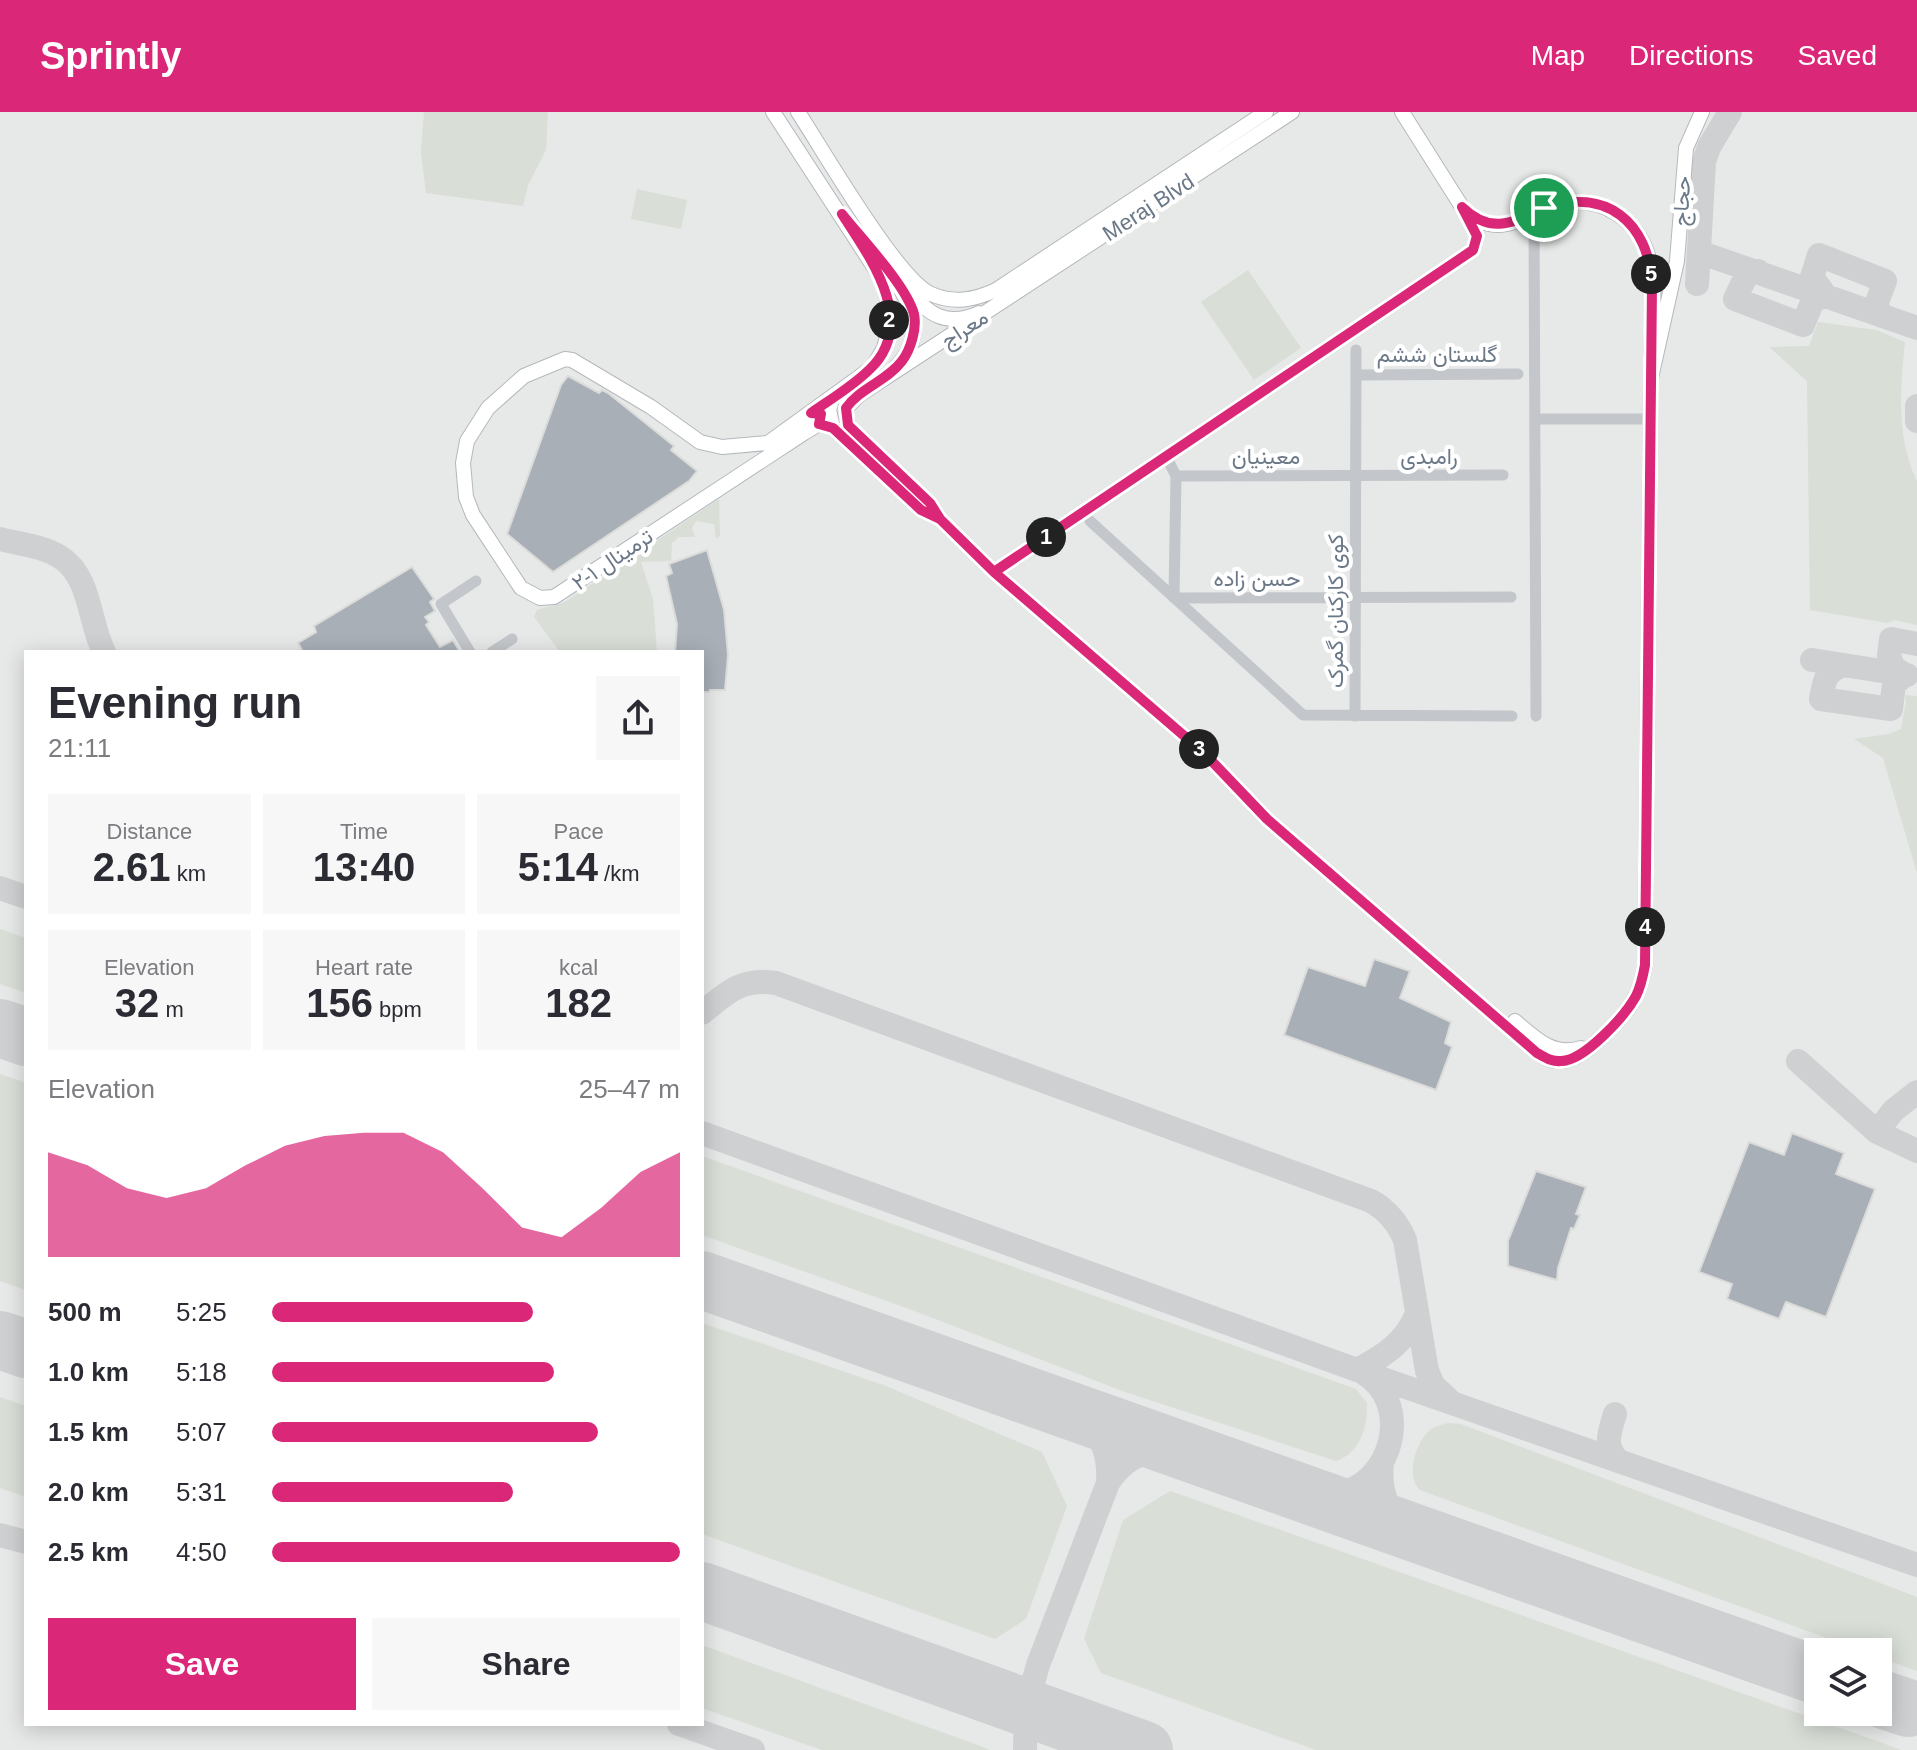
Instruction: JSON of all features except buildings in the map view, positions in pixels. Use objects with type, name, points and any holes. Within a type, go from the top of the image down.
[{"type":"main road","points":[[773,112],[875,265],[888,296],[890,312],[884,348],[873,367],[833,397],[821,422]]},
{"type":"main road","points":[[798,112],[904,273],[929,294],[947,300],[1000,296]]},
{"type":"main road","name":"Meraj Blvd","points":[[1000,296],[1266,112]]},
{"type":"main road","name":"Meraj Blvd","points":[[1000,296],[1292,112]]},
{"type":"main road","points":[[994,572],[1473,250],[1477,236],[1402,112]]},
{"type":"main road","name":"حجاج","points":[[940,519],[994,572],[1204,753],[1267,819],[1437,965],[1548,1059],[1571,1059],[1596,1042],[1631,1004],[1642,982],[1645,965],[1651,378],[1677,261],[1686,148],[1702,112]]},
{"type":"main road","points":[[1462,207],[1474,218],[1498,225],[1555,205],[1591,203],[1618,212],[1636,230],[1651,269],[1651,378]]},
{"type":"main road","points":[[842,214],[887,270],[914,315],[911,343],[902,360],[883,380]]},
{"type":"main road","name":"معراج","points":[[940,519],[930,503],[848,425],[845,414],[849,403],[1000,296]]},
{"type":"main road","name":"ترمینال ۱-۲","points":[[565,359],[572,360],[628,393],[700,442],[722,447],[771,447],[554,597],[540,598],[521,588],[473,515],[463,479],[467,441],[481,416],[524,376],[565,359]]},
{"type":"main road","points":[[771,447],[821,422],[833,397]]},
{"type":"main road","points":[[821,422],[921,510],[940,519]]},
{"type":"street","points":[[1534,213],[1536,716]]},
{"type":"street","name":"کوی کارکنان گمرک","points":[[1356,350],[1355,716],[1512,716]]},
{"type":"street","name":"گلستان ششم","points":[[1356,375],[1518,374]]},
{"type":"street","points":[[1535,419],[1650,419]]},
{"type":"street","points":[[1166,456],[1176,476],[1174,598]]},
{"type":"street","name":"رامبدی","points":[[1356,477],[1503,475]]},
{"type":"street","name":"معینیان","points":[[1176,476],[1356,477]]},
{"type":"street","points":[[1090,521],[1303,715],[1355,716]]},
{"type":"street","points":[[469,650],[441,604],[476,581]]},
{"type":"street","name":"حسن زاده","points":[[1174,598],[1511,597]]},
{"type":"street","points":[[495,650],[512,639]]},
{"type":"shaded area","points":[[0,112],[1917,112],[1917,1750],[0,1750]]},
{"type":"shaded area","points":[[424,112],[548,112],[546,150],[528,185],[523,206],[426,193],[421,152]]},
{"type":"shaded area","points":[[637,189],[687,200],[681,229],[631,219]]},
{"type":"shaded area","points":[[1248,270],[1301,348],[1254,380],[1201,302]]},
{"type":"shaded area","points":[[1818,322],[1876,330],[1905,342],[1901,413],[1910,464],[1917,481],[1917,625],[1810,610],[1807,381],[1769,347],[1809,346]]},
{"type":"shaded area","points":[[719,499],[720,536],[716,539],[714,524],[696,521],[692,528],[695,537],[679,537],[672,543],[671,561],[641,562],[653,599],[657,650],[559,650],[534,617],[537,610],[565,602]]},
{"type":"shaded area","points":[[1905,695],[1917,696],[1917,873],[1883,758],[1854,739],[1901,729]]},
{"type":"shaded area","points":[[0,929],[24,937],[24,992],[0,984]]},
{"type":"shaded area","points":[[0,1074],[24,1082],[24,1289],[0,1281]]},
{"type":"shaded area","points":[[704,1157],[1356,1389],[1367,1403],[1366,1421],[1357,1445],[1336,1461],[1125,1392],[912,1310],[704,1236]]},
{"type":"shaded area","points":[[704,1324],[886,1386],[1042,1452],[1067,1506],[1026,1619],[995,1639],[704,1535]]},
{"type":"shaded area","points":[[0,1397],[24,1405],[24,1496],[0,1488]]},
{"type":"shaded area","points":[[1461,1424],[1917,1597],[1917,1671],[1892,1662],[1892,1638],[1827,1638],[1420,1490],[1413,1476],[1414,1459],[1425,1435],[1439,1425]]},
{"type":"shaded area","points":[[1170,1491],[1804,1716],[1804,1726],[1833,1726],[1901,1750],[1316,1750],[1101,1673],[1084,1639],[1123,1520]]},
{"type":"shaded area","points":[[704,1646],[990,1750],[822,1750],[704,1709]]},
{"type":"taxiway","points":[[1697,284],[1704,162],[1709,147],[1730,112]]},
{"type":"taxiway","points":[[1699,252],[1917,328]]},
{"type":"taxiway","points":[[1758,271],[1747,274],[1735,299],[1803,325],[1813,300],[1826,296],[1812,277],[1819,255],[1885,281],[1876,305],[1882,316]]},
{"type":"taxiway","points":[[1917,406],[1917,421]]},
{"type":"taxiway","points":[[0,539],[46,550],[70,565],[84,588],[103,650]]},
{"type":"taxiway","points":[[1844,665],[1826,678],[1821,699],[1891,709],[1894,684],[1905,675],[1893,667],[1889,655],[1891,639],[1917,644]]},
{"type":"taxiway","points":[[1812,660],[1907,675]]},
{"type":"taxiway","points":[[0,888],[24,896]]},
{"type":"taxiway","points":[[704,1011],[736,988],[753,983],[776,983],[1371,1201],[1391,1218],[1405,1240],[1427,1371],[1433,1385],[1449,1400]]},
{"type":"taxiway","points":[[1798,1061],[1877,1132],[1917,1151]]},
{"type":"taxiway","points":[[1877,1132],[1893,1111],[1917,1092]]},
{"type":"taxiway","points":[[704,1134],[1357,1370],[1917,1565]]},
{"type":"taxiway","points":[[1357,1370],[1393,1347],[1407,1332],[1417,1313]]},
{"type":"taxiway","points":[[1313,1498],[1329,1497],[1355,1488],[1369,1478],[1388,1449],[1392,1433],[1387,1400],[1365,1374]]},
{"type":"taxiway","points":[[1615,1414],[1609,1444],[1618,1460]]},
{"type":"taxiway","points":[[1081,1416],[1103,1446],[1108,1463],[1108,1483]]},
{"type":"taxiway","points":[[1025,1750],[1026,1708],[1038,1665],[1108,1483],[1120,1468],[1134,1458],[1170,1448]]},
{"type":"taxiway","points":[[1382,1462],[1386,1502],[1396,1518],[1412,1532]]},
{"type":"taxiway","points":[[0,1535],[24,1541]]},
{"type":"taxiway","points":[[1908,1708],[1917,1712]]},
{"type":"taxiway","points":[[685,1726],[753,1750]]},
{"type":"runway","points":[[0,1028],[24,1036]]},
{"type":"runway","points":[[704,1281],[1804,1671]]},
{"type":"runway","points":[[0,1340],[24,1348]]},
{"type":"runway","points":[[704,1592],[1144,1750]]},
{"type":"runway","points":[[1892,1703],[1908,1708]]},
{"type":"route","points":[[1544,208],[1498,225],[1474,218],[1462,207],[1477,236],[1473,250],[994,572],[940,519],[930,503],[848,425],[845,414],[849,403],[883,380],[902,360],[911,343],[915,325],[911,306],[887,270],[842,214],[883,281],[888,296],[889,329],[884,348],[873,367],[811,413],[821,414],[819,424],[833,428],[921,510],[940,519],[964,542],[994,572],[1204,753],[1267,819],[1537,1053],[1548,1059],[1564,1061],[1596,1042],[1622,1016],[1638,992],[1645,965],[1652,285],[1648,254],[1643,242],[1618,212],[1579,202],[1544,208]]}]
